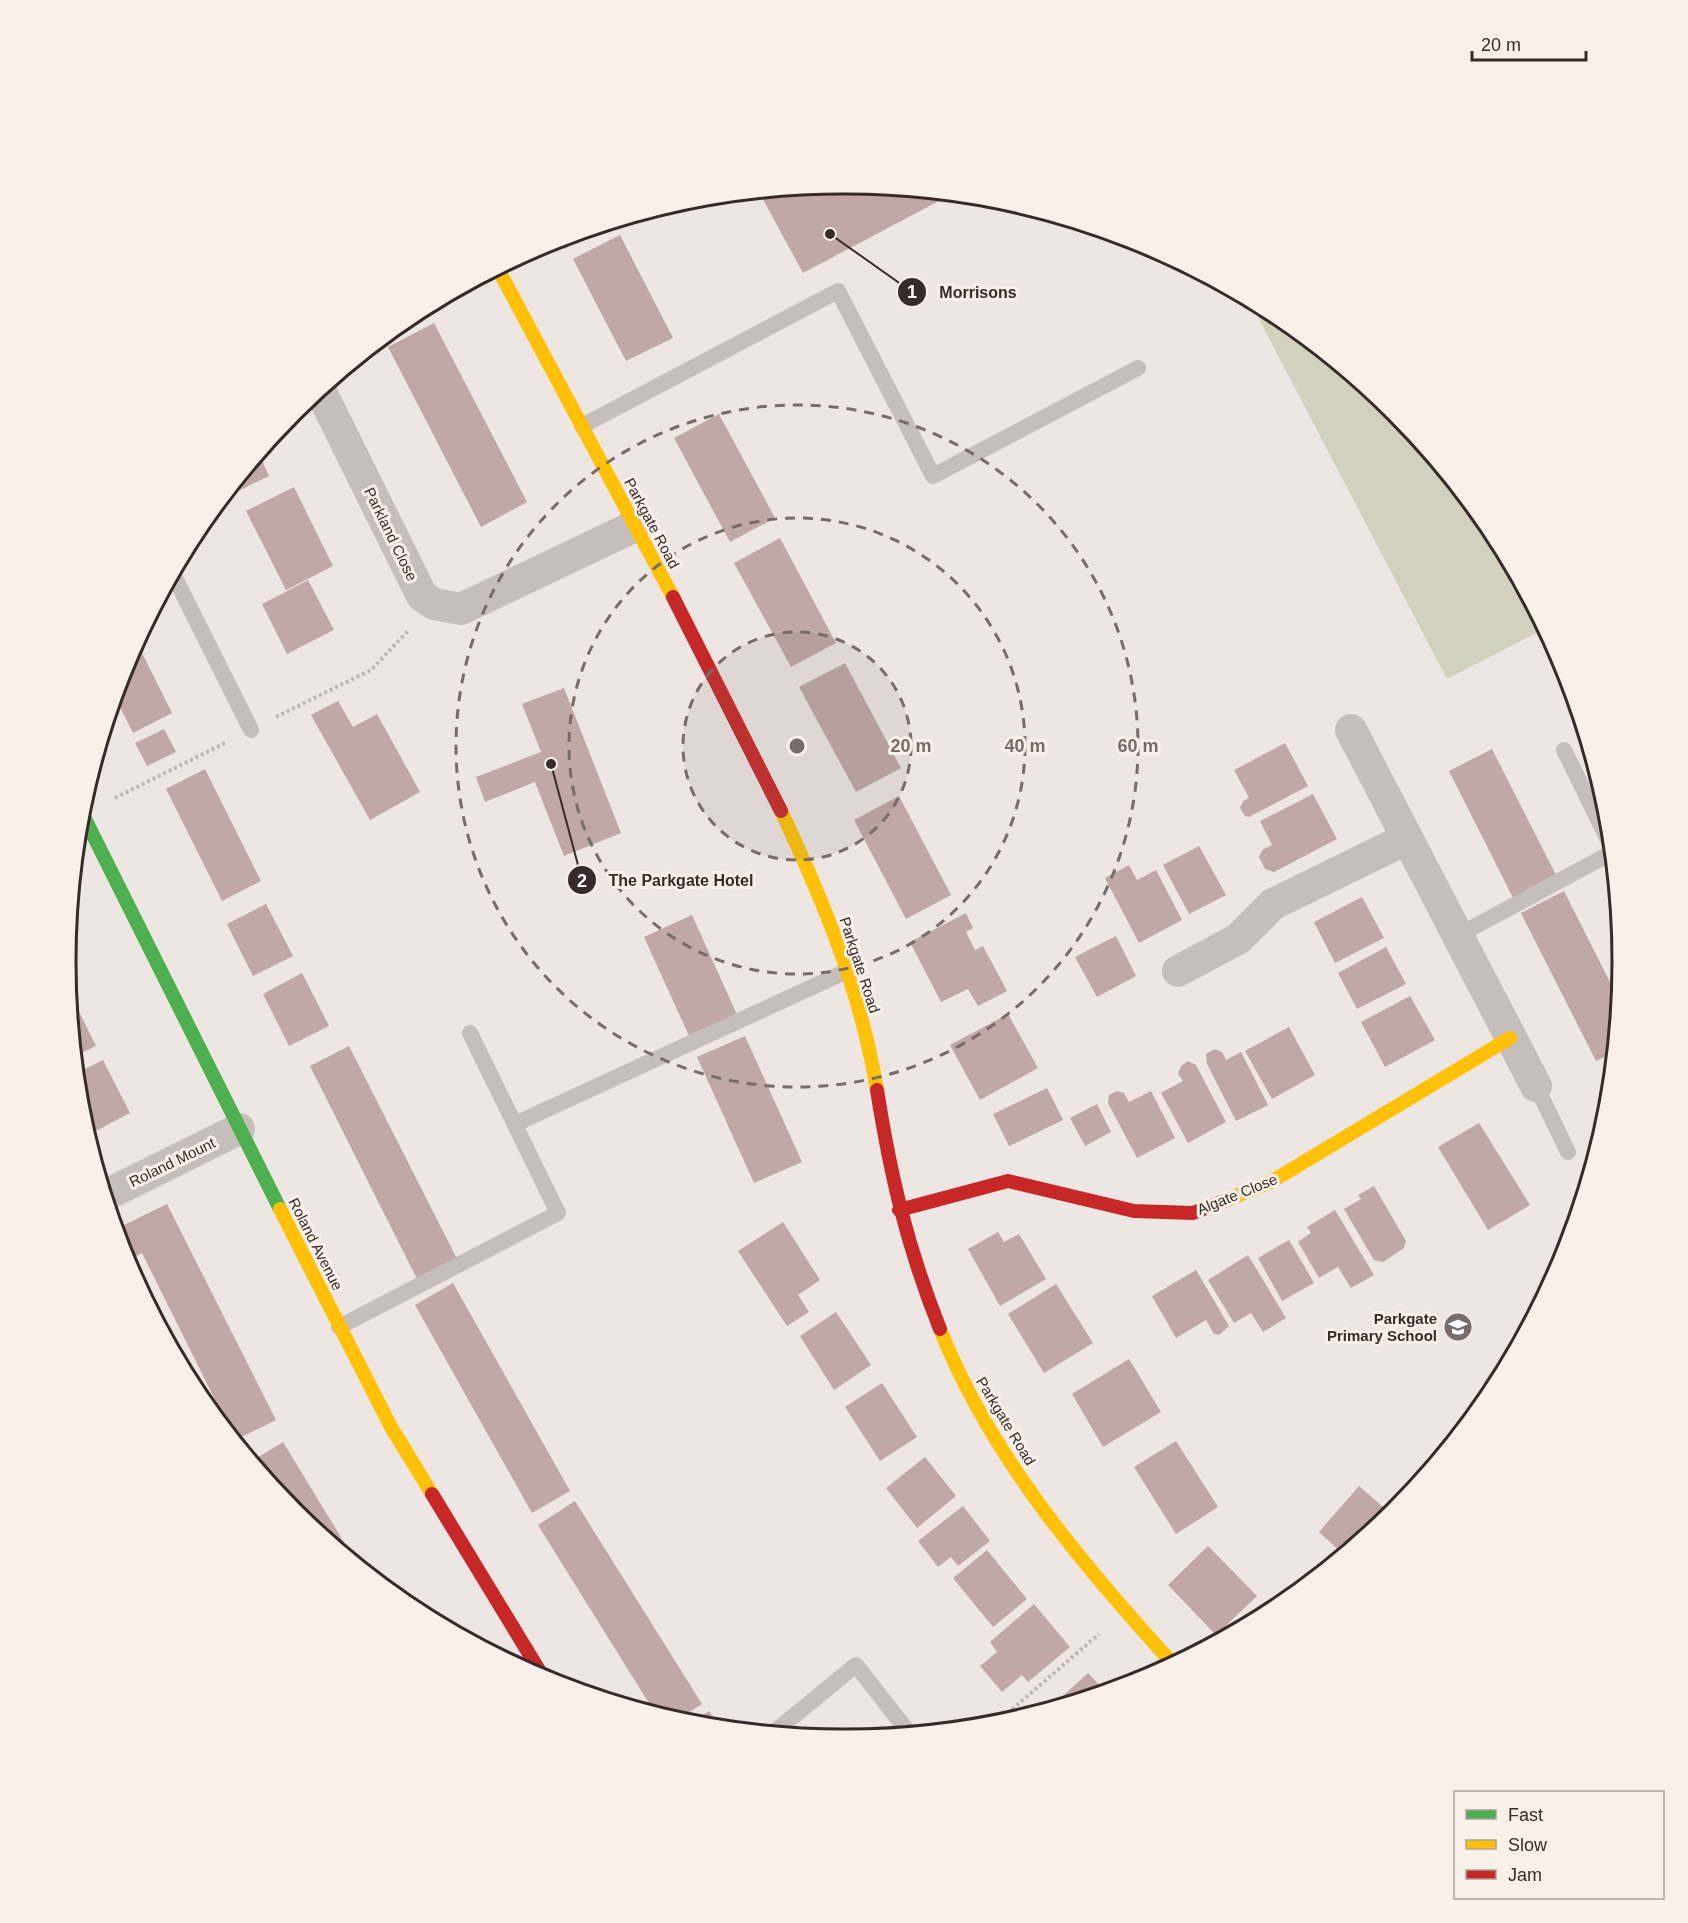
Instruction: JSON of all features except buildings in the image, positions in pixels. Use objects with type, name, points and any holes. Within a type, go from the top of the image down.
[{"type":"street","name":"Parkgate Road","points":[[501,275],[749,740],[805,862],[847,971],[867,1040],[899,1210],[923,1294],[956,1369],[1028,1490],[1069,1546],[1124,1612],[1167,1658]]},
{"type":"street","name":"Parkland Close","points":[[324,398],[422,596],[434,604],[461,609],[635,526]]},
{"type":"street","points":[[1350,730],[1536,1086]]},
{"type":"street","name":"Roland Avenue","points":[[89,826],[391,1427],[535,1664]]},
{"type":"street","points":[[1178,971],[1238,939],[1273,904],[1406,838]]},
{"type":"street","name":"Algate Close","points":[[899,1210],[1008,1181],[1134,1211],[1193,1213],[1269,1183],[1510,1038]]},
{"type":"street","name":"Roland Mount","points":[[112,1192],[239,1129]]},
{"type":"lane","points":[[582,426],[838,291],[933,476],[1138,368]]},
{"type":"lane","points":[[177,582],[251,730]]},
{"type":"lane","points":[[1564,750],[1595,804]]},
{"type":"lane","points":[[1457,936],[1604,857]]},
{"type":"lane","points":[[515,1124],[847,971]]},
{"type":"lane","points":[[339,1327],[558,1213],[470,1032]]},
{"type":"lane","points":[[1536,1086],[1568,1152]]},
{"type":"lane","points":[[781,1726],[856,1665],[904,1726]]},
{"type":"path","points":[[1011,1710],[1124,1612]]},
{"type":"green space","points":[[1257,315],[1350,384],[1421,455],[1482,535],[1509,578],[1532,622],[1537,633],[1447,679]]},
{"type":"traffic: fast","points":[[89,826],[280,1209]]},
{"type":"traffic: slow","points":[[501,275],[673,597]]},
{"type":"traffic: slow","points":[[781,811],[839,947],[861,1018],[877,1090]]},
{"type":"traffic: slow","points":[[1229,1199],[1269,1183],[1510,1038]]},
{"type":"traffic: slow","points":[[280,1209],[391,1427],[432,1494]]},
{"type":"traffic: slow","points":[[940,1329],[985,1421],[1041,1507],[1072,1548],[1167,1657]]},
{"type":"traffic: jam","points":[[673,597],[781,811]]},
{"type":"traffic: jam","points":[[877,1090],[901,1211],[918,1269],[940,1329]]},
{"type":"traffic: jam","points":[[899,1210],[1008,1181],[1134,1211],[1193,1213],[1229,1199]]},
{"type":"traffic: jam","points":[[432,1494],[535,1664]]},
{"type":"place","name":"Morrisons","points":[[830,234]]},
{"type":"place","name":"The Parkgate Hotel","points":[[551,764]]},
{"type":"place","name":"Parkgate Primary School","points":[[1458,1327]]}]
